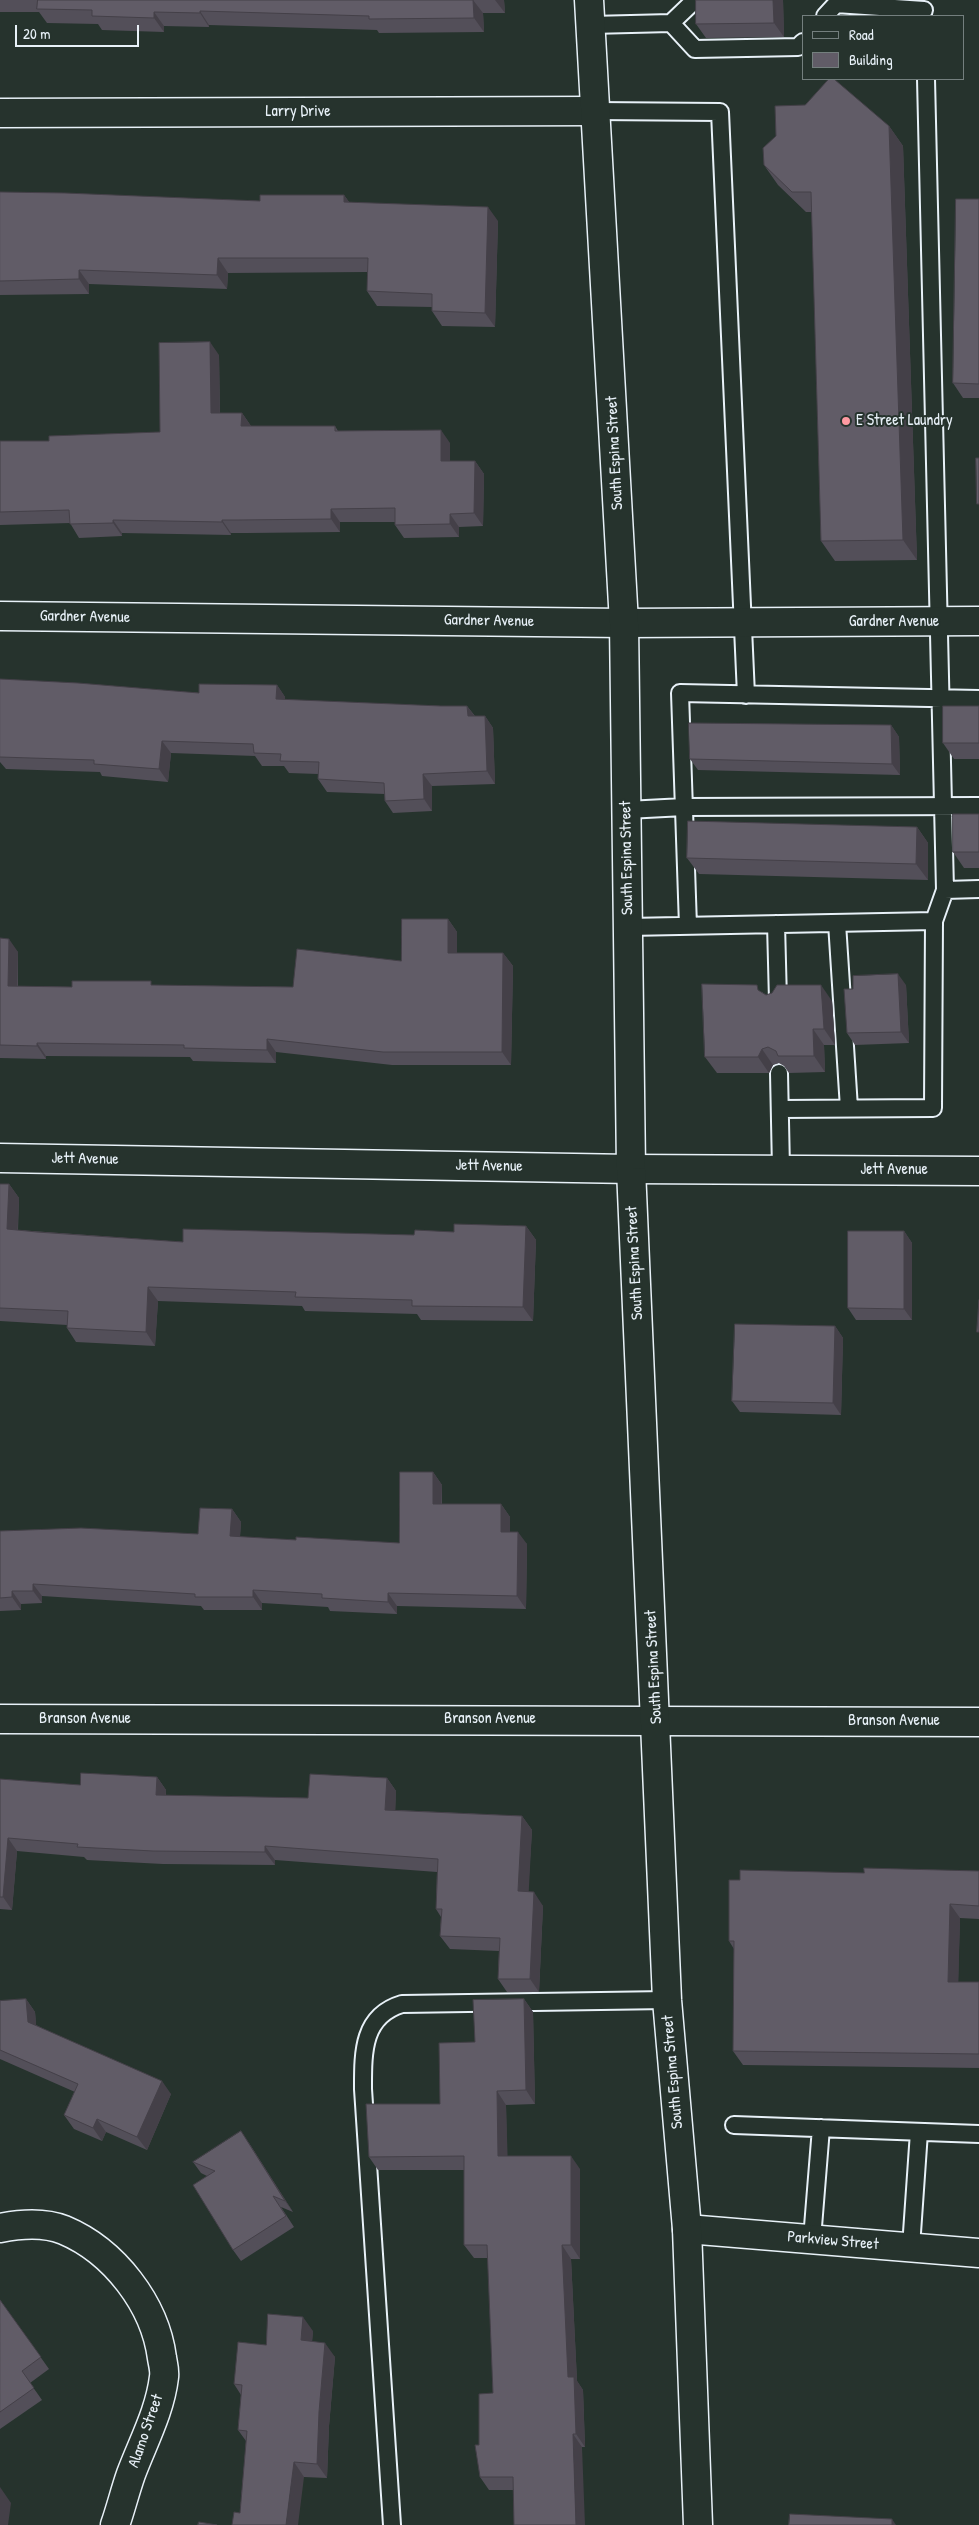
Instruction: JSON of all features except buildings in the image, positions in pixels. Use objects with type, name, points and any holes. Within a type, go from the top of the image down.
[{"type":"street","name":"South Espina Street","points":[[590,13],[624,623],[631,1168],[667,2000],[687,2228],[698,2525]]},
{"type":"street","name":"Larry Drive","points":[[0,113],[595,111]]},
{"type":"street","name":"Gardner Avenue","points":[[0,616],[624,623],[979,621]]},
{"type":"street","name":"Jett Avenue","points":[[0,1158],[631,1168],[979,1171]]},
{"type":"street","name":"Branson Avenue","points":[[0,1719],[979,1722]]},
{"type":"street","name":"Alamo Street","points":[[0,2228],[25,2224],[63,2230],[102,2253],[124,2275],[144,2307],[160,2339],[164,2375],[154,2418],[131,2474],[115,2525]]},
{"type":"street","name":"Parkview Street","points":[[687,2228],[979,2253]]},
{"type":"lane","points":[[671,23],[695,0]]},
{"type":"lane","points":[[828,7],[924,9]]},
{"type":"lane","points":[[590,13],[671,23],[694,49],[798,47],[802,43]]},
{"type":"lane","points":[[781,1109],[933,1108],[934,921],[945,890],[926,80]]},
{"type":"lane","points":[[595,111],[720,112],[746,695]]},
{"type":"lane","points":[[688,926],[680,693],[979,699]]},
{"type":"lane","points":[[627,810],[684,807],[979,806]]},
{"type":"lane","points":[[945,890],[979,889]]},
{"type":"lane","points":[[628,927],[934,921]]},
{"type":"lane","points":[[837,923],[849,1108]]},
{"type":"lane","points":[[776,924],[778,1001]]},
{"type":"lane","points":[[779,1073],[781,1169]]},
{"type":"lane","points":[[392,2525],[363,2089],[362,2056],[376,2019],[388,2008],[402,2004],[667,2000]]},
{"type":"lane","points":[[734,2124],[979,2134]]},
{"type":"lane","points":[[812,2239],[821,2128]]},
{"type":"lane","points":[[912,2247],[919,2132]]},
{"type":"place","name":"E Street Laundry","points":[[846,421]]}]
